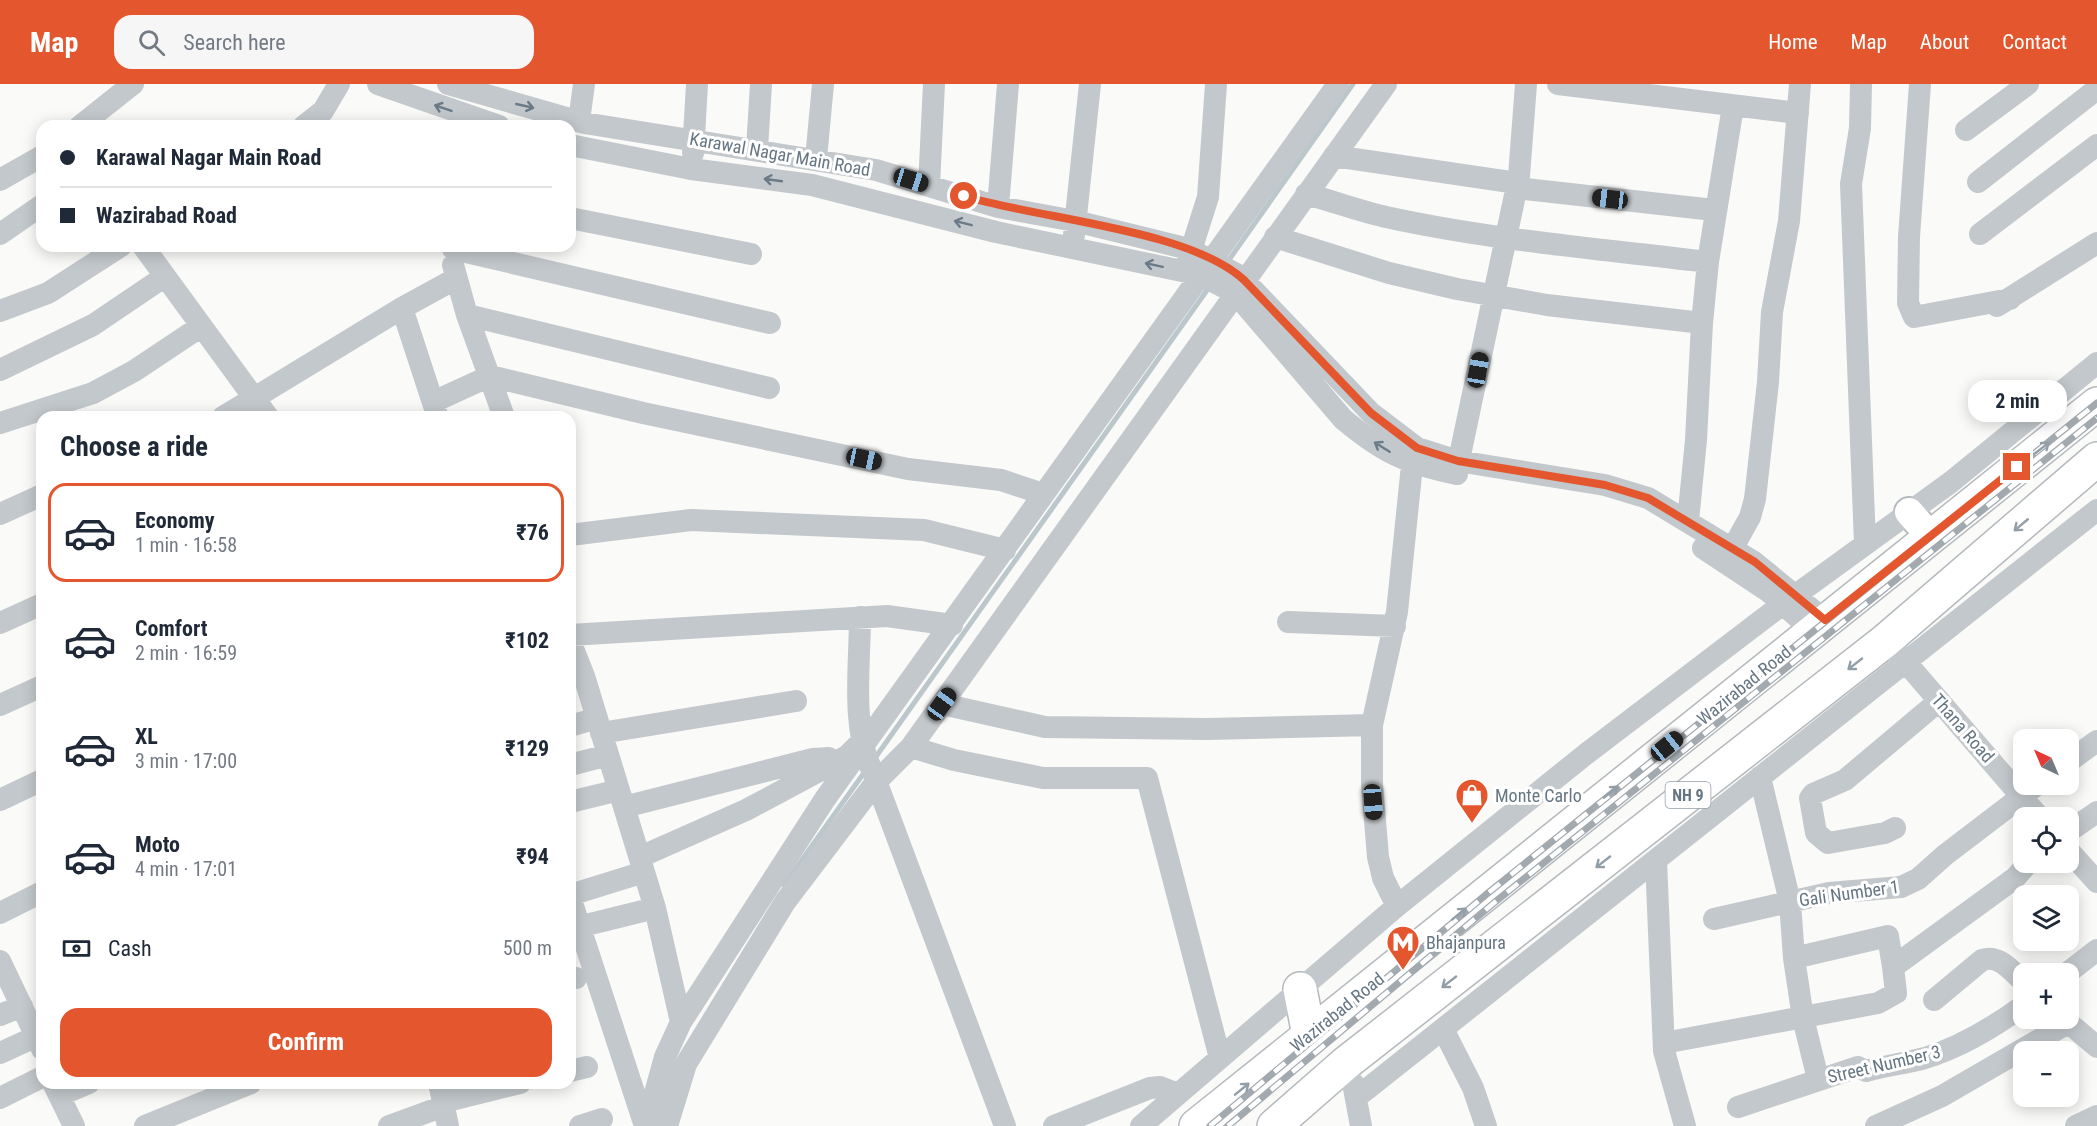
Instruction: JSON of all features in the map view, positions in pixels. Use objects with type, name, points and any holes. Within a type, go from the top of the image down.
[{"type":"highway","name":"Wazirabad Road","points":[[1196,1126],[1818,625],[2097,404]]},
{"type":"highway","name":"NH 9","points":[[1274,1126],[1346,1063],[1896,651],[2093,471]]},
{"type":"highway","points":[[1300,989],[1309,1035]]},
{"type":"main road","points":[[1909,512],[1930,536]]},
{"type":"street","points":[[88,120],[133,84]]},
{"type":"street","points":[[312,120],[323,111],[339,84]]},
{"type":"street","points":[[378,84],[476,120]]},
{"type":"street","name":"Karawal Nagar Main Road","points":[[448,84],[575,120]]},
{"type":"street","points":[[579,121],[584,84]]},
{"type":"street","points":[[692,169],[697,84]]},
{"type":"street","points":[[758,149],[761,84]]},
{"type":"street","points":[[816,159],[823,84]]},
{"type":"street","points":[[929,186],[934,84]]},
{"type":"street","points":[[998,207],[1008,84]]},
{"type":"street","points":[[1073,246],[1090,84]]},
{"type":"street","points":[[1203,266],[1216,84]]},
{"type":"street","points":[[667,1126],[686,1064],[784,902],[863,759],[1043,494],[1203,266],[1338,84]]},
{"type":"street","points":[[911,747],[1237,285],[1275,237],[1386,84]]},
{"type":"street","points":[[1457,468],[1516,186],[1526,84]]},
{"type":"street","points":[[1558,84],[1798,113]]},
{"type":"street","points":[[1729,557],[1750,517],[1755,499],[1772,312],[1789,222],[1800,84]]},
{"type":"street","points":[[1861,84],[1860,128],[1851,184],[1865,544]]},
{"type":"street","points":[[1920,84],[1909,237],[1908,303],[1914,317],[2010,298]]},
{"type":"street","points":[[1966,130],[2028,84]]},
{"type":"street","points":[[1978,182],[2097,89]]},
{"type":"street","points":[[487,120],[488,97]]},
{"type":"street","points":[[1688,521],[1708,262],[1714,210],[1733,106]]},
{"type":"street","name":"Karawal Nagar Main Road","points":[[576,120],[876,170],[998,207],[1075,221],[1203,266],[1237,285]]},
{"type":"street","points":[[1980,234],[2097,145]]},
{"type":"street","name":"Karawal Nagar Main Road","points":[[576,146],[692,169],[812,185],[996,232],[1203,266]]},
{"type":"street","points":[[1334,156],[1516,186],[1714,210]]},
{"type":"street","points":[[0,180],[36,159]]},
{"type":"street","points":[[1306,194],[1384,216],[1504,237],[1708,262]]},
{"type":"street","points":[[0,234],[36,209]]},
{"type":"street","points":[[576,219],[751,254]]},
{"type":"street","points":[[1275,237],[1389,273],[1494,296],[1547,305],[1702,322]]},
{"type":"street","points":[[1972,321],[2097,243]]},
{"type":"street","points":[[0,311],[48,293],[113,252]]},
{"type":"street","points":[[147,252],[200,327],[262,408],[281,383],[402,308],[455,279]]},
{"type":"street","points":[[453,252],[455,279],[502,411]]},
{"type":"street","points":[[470,252],[770,322]]},
{"type":"street","points":[[0,370],[93,325],[164,277]]},
{"type":"street","points":[[1237,285],[1371,413],[1417,448],[1457,468],[1602,498],[1642,510],[1729,557]]},
{"type":"street","points":[[1237,285],[1343,419],[1385,450],[1412,465],[1605,485],[1648,498],[1688,521],[1768,591],[1789,600],[1818,625]]},
{"type":"street","points":[[402,308],[435,410],[490,376],[643,412],[908,469],[1001,480],[1043,494]]},
{"type":"street","points":[[467,315],[769,388]]},
{"type":"street","points":[[37,411],[93,393],[134,371],[200,327]]},
{"type":"street","points":[[1141,1126],[1397,906],[1586,754],[1909,512],[2097,363]]},
{"type":"street","points":[[0,423],[36,411]]},
{"type":"street","points":[[1397,906],[1383,878],[1378,857],[1372,784],[1372,725],[1395,626],[1412,465]]},
{"type":"street","points":[[0,514],[36,498]]},
{"type":"street","points":[[1357,1097],[1760,777],[1896,651],[2094,518]]},
{"type":"street","points":[[576,535],[691,520],[924,530],[1005,550]]},
{"type":"street","points":[[0,623],[36,607]]},
{"type":"street","points":[[576,635],[887,616],[952,626]]},
{"type":"street","points":[[860,617],[863,759],[1005,1126]]},
{"type":"street","points":[[1288,622],[1395,626]]},
{"type":"street","name":"Thana Road","points":[[1896,651],[1939,700],[2013,773]]},
{"type":"street","points":[[577,679],[599,726],[642,865],[655,908],[681,1022]]},
{"type":"street","points":[[0,705],[36,689]]},
{"type":"street","points":[[1895,828],[1885,833],[1828,843],[1816,833],[1810,798],[1813,794],[1845,780],[1939,700]]},
{"type":"street","points":[[576,726],[599,726],[796,701]]},
{"type":"street","points":[[942,704],[1045,727],[1207,729],[1372,725]]},
{"type":"street","points":[[2079,754],[2097,741]]},
{"type":"street","points":[[576,893],[642,865],[746,810],[863,759],[911,747],[954,760],[1043,778],[1148,778],[1220,1058]]},
{"type":"street","points":[[576,763],[608,755]]},
{"type":"street","points":[[576,802],[621,798],[813,759],[863,759]]},
{"type":"street","points":[[646,1126],[664,1057],[681,1022],[825,798],[863,759]]},
{"type":"street","name":"Gali Number 1","points":[[1760,777],[1790,902],[1794,958],[1803,1018],[1818,1078]]},
{"type":"street","points":[[0,800],[36,783]]},
{"type":"street","name":"Gali Number 1","points":[[1790,902],[1829,893],[1901,887],[1918,879],[1945,855],[2023,795]]},
{"type":"street","points":[[2079,824],[2097,812]]},
{"type":"street","points":[[1656,860],[1664,1043],[1685,1126]]},
{"type":"street","points":[[2079,861],[2096,879]]},
{"type":"street","points":[[1893,968],[2019,873]]},
{"type":"street","points":[[0,913],[36,895]]},
{"type":"street","points":[[1714,919],[1790,902]]},
{"type":"street","points":[[576,927],[655,908]]},
{"type":"street","points":[[576,930],[646,1126]]},
{"type":"street","points":[[1664,1043],[1878,1003],[1896,993],[1888,936],[1794,958]]},
{"type":"street","points":[[2079,964],[2097,950]]},
{"type":"street","points":[[1934,1000],[1982,960],[1990,957],[2000,960],[2013,972]]},
{"type":"street","points":[[0,961],[34,1024]]},
{"type":"street","name":"Street Number 3","points":[[1738,1107],[1858,1066],[1866,1071],[1924,1058],[1951,1048],[2013,1012]]},
{"type":"street","points":[[0,1016],[34,1024]]},
{"type":"street","points":[[0,1053],[34,1024]]},
{"type":"street","points":[[1443,1029],[1473,1088],[1486,1126]]},
{"type":"street","points":[[1876,1126],[1942,1096],[2053,1029]]},
{"type":"street","points":[[2076,1029],[2097,1047]]},
{"type":"street","points":[[1346,1063],[1357,1097],[1360,1126]]},
{"type":"street","points":[[0,1098],[36,1080]]},
{"type":"street","points":[[1054,1126],[1150,1088],[1160,1087],[1178,1094]]},
{"type":"street","points":[[57,1089],[74,1126]]},
{"type":"street","points":[[145,1126],[236,1089]]},
{"type":"street","points":[[389,1126],[443,1104],[498,1089]]},
{"type":"street","points":[[2076,1126],[2097,1116]]},
{"type":"street","points":[[580,1126],[602,1119]]},
{"type":"waterway","points":[[1226,264],[1353,84]]},
{"type":"waterway","points":[[875,758],[1210,286]]},
{"type":"waterway","points":[[784,885],[866,770]]},
{"type":"railway","points":[[1210,1126],[1488,893],[2097,403]]},
{"type":"railway","points":[[1228,1126],[1495,902],[2097,418]]},
{"type":"place","name":"Monte Carlo","points":[[1472,824]]},
{"type":"place","name":"Bhajanpura","points":[[1403,971]]},
{"type":"route","points":[[964,196],[998,207],[1133,234],[1189,249],[1221,264],[1240,276],[1371,413],[1417,448],[1458,461],[1605,485],[1648,498],[1755,562],[1825,620],[2017,467]]}]
